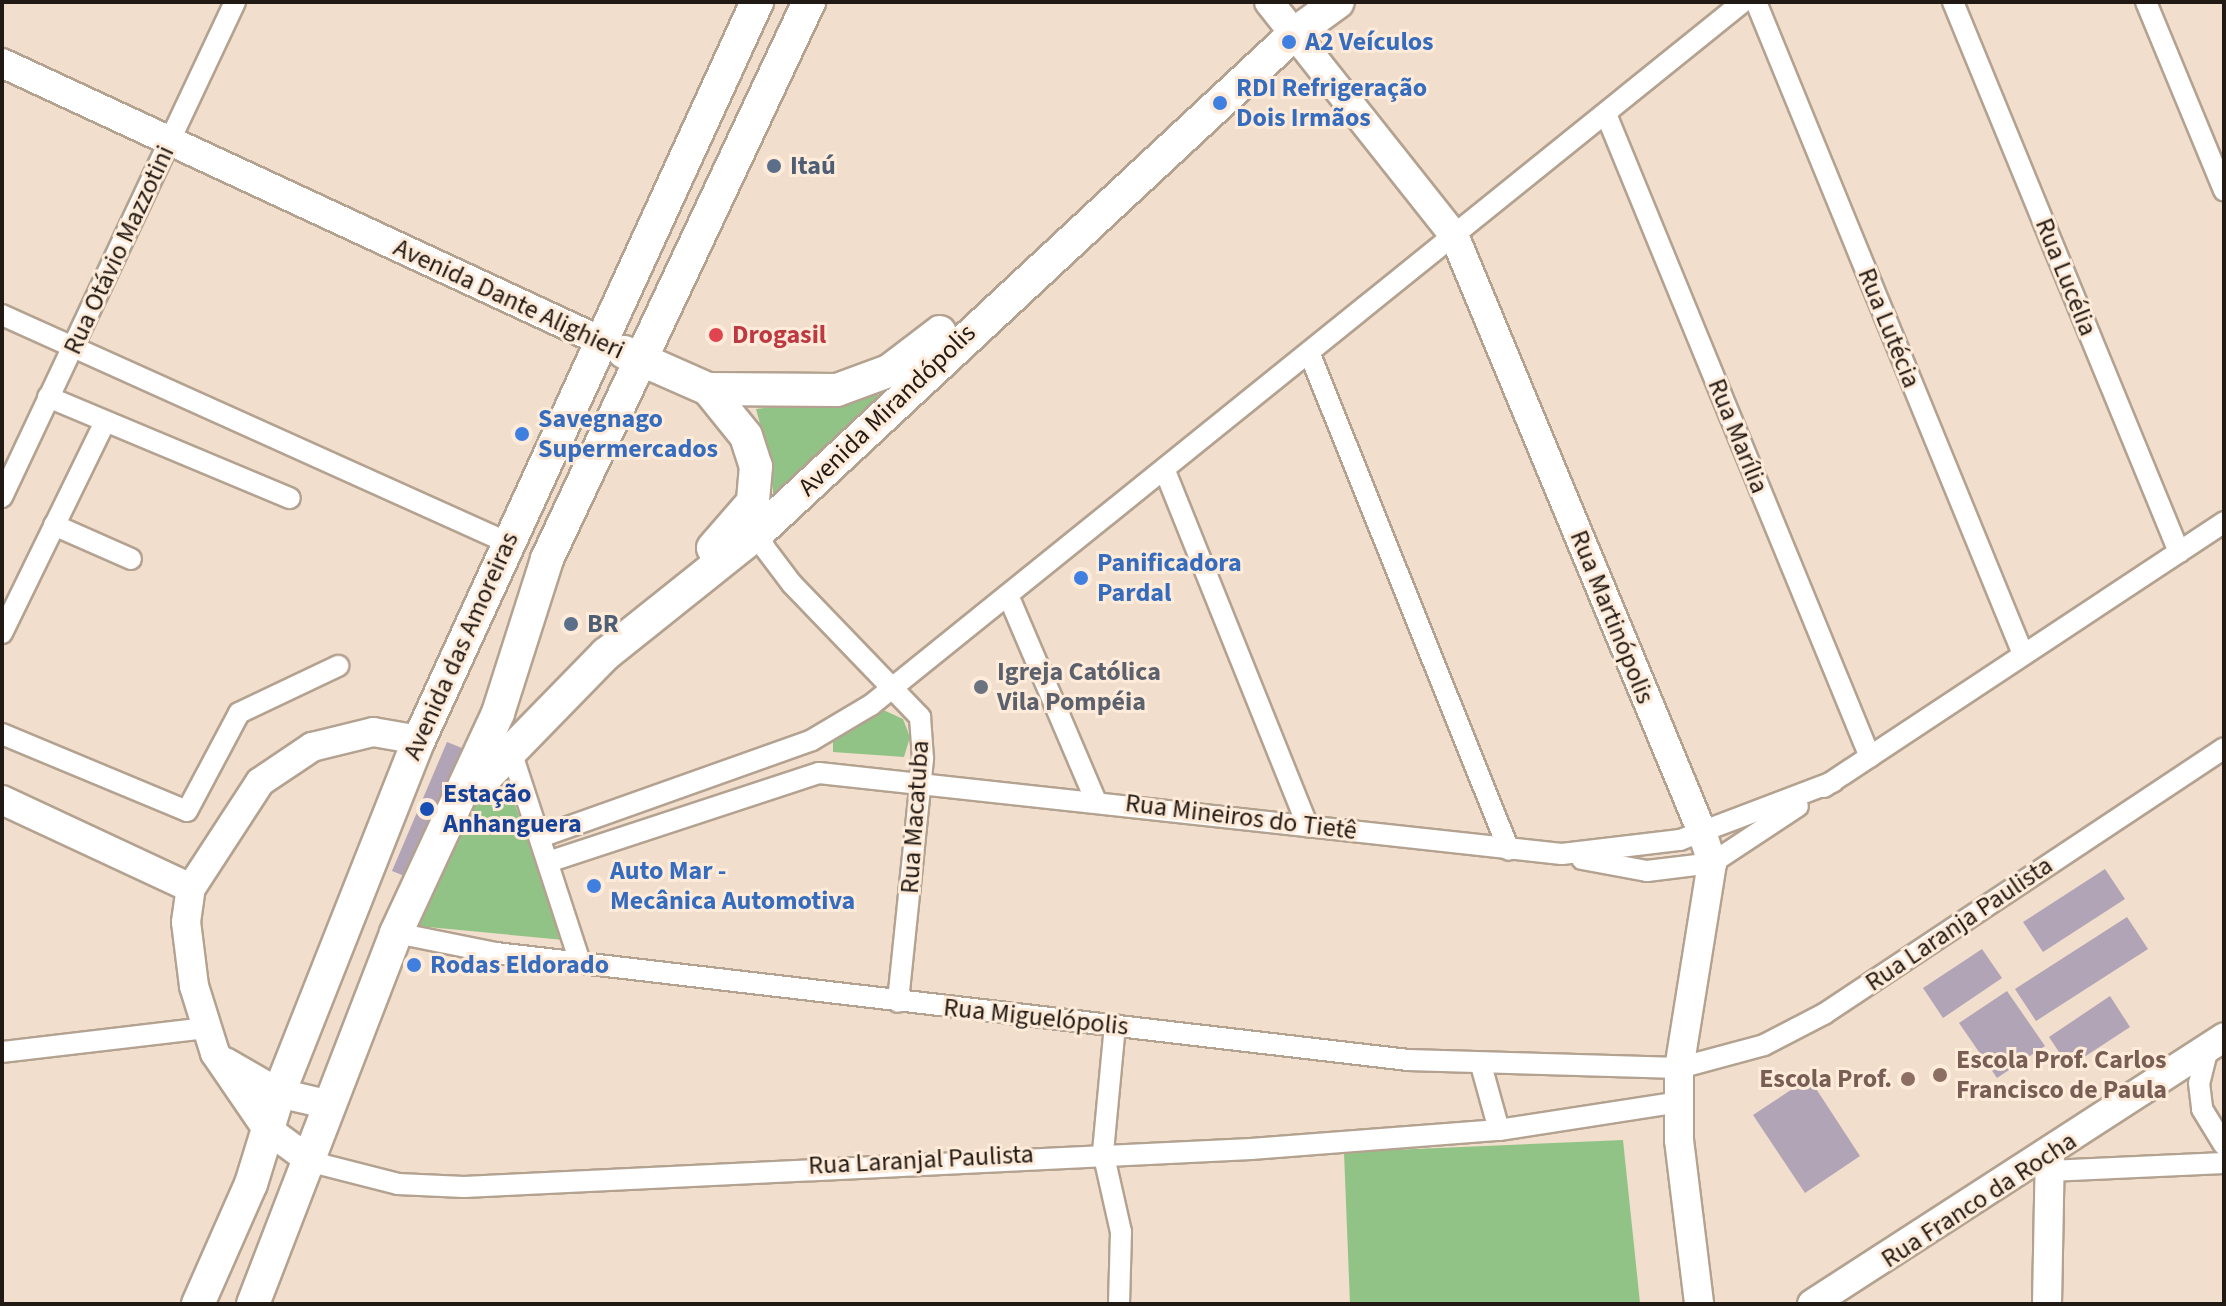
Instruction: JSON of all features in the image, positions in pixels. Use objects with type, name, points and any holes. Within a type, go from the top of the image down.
[{"type":"main road","name":"Avenida das Amoreiras","points":[[198,1304],[251,1184],[279,1093],[419,740],[506,542],[757,2]]},
{"type":"main road","name":"Avenida das Amoreiras","points":[[253,1304],[312,1162],[330,1105],[396,933],[498,713],[547,559],[643,361],[809,2]]},
{"type":"main road","name":"Avenida Mirandópolis","points":[[708,389],[837,390],[912,357],[1287,14],[1338,2]]},
{"type":"main road","name":"Avenida Mirandópolis","points":[[447,828],[510,748],[606,654],[757,517],[1287,14]]},
{"type":"main road","name":"Avenida Dante Alighieri","points":[[601,341],[708,389],[746,436],[756,466],[757,517]]},
{"type":"street","name":"Rua Otávio Mazzotini","points":[[2,497],[235,2]]},
{"type":"street","points":[[540,837],[812,740],[893,688],[1311,357],[1454,235],[1743,2]]},
{"type":"street","name":"Rua Lutécia","points":[[1756,2],[2023,654]]},
{"type":"street","name":"Rua Lucélia","points":[[1953,2],[2179,552]]},
{"type":"street","points":[[2146,2],[2224,190]]},
{"type":"street","name":"Rua Martinópolis","points":[[1287,14],[1454,235],[1702,832],[1712,863],[1679,1068],[1679,1102],[1699,1304]]},
{"type":"street","name":"Avenida Dante Alighieri","points":[[2,63],[601,341]]},
{"type":"street","name":"Rua Marília","points":[[1606,114],[1870,757]]},
{"type":"street","points":[[2,315],[506,542]]},
{"type":"street","points":[[1311,357],[1509,850]]},
{"type":"street","points":[[48,397],[104,424],[290,498]]},
{"type":"street","points":[[2,633],[104,424]]},
{"type":"street","points":[[1165,471],[1308,826]]},
{"type":"street","name":"Rua Macatuba","points":[[757,517],[792,584],[920,717],[920,781],[898,1002]]},
{"type":"street","name":"Rua Mineiros do Tietê","points":[[819,773],[1095,799],[1562,854],[1637,870],[1712,863],[2224,522]]},
{"type":"street","points":[[54,525],[131,559]]},
{"type":"street","points":[[1008,595],[1095,799]]},
{"type":"street","points":[[2,734],[187,811],[239,713],[338,666]]},
{"type":"street","name":"Rua Laranjal Paulista","points":[[419,740],[373,732],[312,747],[260,782],[191,888],[186,922],[210,1041],[267,1129],[312,1162],[398,1184],[464,1187],[1103,1152],[1251,1149],[1499,1130],[1679,1102]]},
{"type":"street","points":[[548,862],[819,773],[812,740]]},
{"type":"street","points":[[510,748],[580,962]]},
{"type":"street","name":"Rua Laranja Paulista","points":[[1679,1068],[1764,1045],[1824,1014],[2224,748]]},
{"type":"street","name":"Rua Mineiros do Tietê","points":[[1562,854],[1702,832],[1833,782]]},
{"type":"street","points":[[2,800],[191,888]]},
{"type":"street","name":"Rua Miguelópolis","points":[[396,933],[580,962],[898,1002],[1481,1065],[1679,1068]]},
{"type":"street","points":[[1115,1025],[1103,1152],[1121,1232],[1119,1304]]},
{"type":"street","points":[[2,1052],[210,1041],[279,1093],[330,1105]]},
{"type":"street","points":[[2216,1043],[2199,1083],[2202,1109],[2224,1145]]},
{"type":"street","name":"Rua Franco da Rocha","points":[[1812,1304],[2049,1163],[2216,1043]]},
{"type":"street","points":[[1481,1065],[1499,1130]]},
{"type":"street","points":[[2047,1304],[2049,1163],[2224,1163]]},
{"type":"green space","points":[[885,394],[773,496],[773,471],[756,409]]},
{"type":"green space","points":[[877,707],[903,719],[910,737],[904,757],[833,752],[833,737]]},
{"type":"green space","points":[[502,769],[564,940],[417,926],[456,817]]},
{"type":"green space","points":[[1623,1140],[1640,1303],[1350,1304],[1344,1152]]},
{"type":"building","name":"Estação Anhanguera","points":[[447,742],[462,748],[407,877],[392,871]]},
{"type":"building","points":[[2105,869],[2125,899],[2043,952],[2023,922]]},
{"type":"building","points":[[2127,917],[2148,949],[2036,1021],[2015,989]]},
{"type":"building","points":[[1982,949],[2002,978],[1943,1018],[1923,988]]},
{"type":"building","points":[[2007,991],[2045,1046],[1997,1078],[1959,1023]]},
{"type":"building","points":[[2110,996],[2130,1027],[2069,1067],[2049,1037]]},
{"type":"building","points":[[1809,1078],[1860,1156],[1805,1193],[1753,1115]]},
{"type":"place","name":"A2 Veículos","points":[[1289,42]]},
{"type":"place","name":"RDI Refrigeração Dois Irmãos","points":[[1220,103]]},
{"type":"place","name":"Itaú","points":[[774,166]]},
{"type":"place","name":"Drogasil","points":[[716,335]]},
{"type":"place","name":"Savegnago Supermercados","points":[[522,434]]},
{"type":"place","name":"Panificadora Pardal","points":[[1081,578]]},
{"type":"place","name":"BR","points":[[571,624]]},
{"type":"place","name":"Igreja Católica Vila Pompéia","points":[[981,687]]},
{"type":"place","name":"Estação Anhanguera","points":[[427,809]]},
{"type":"place","name":"Auto Mar - Mecânica Automotiva","points":[[594,886]]},
{"type":"place","name":"Rodas Eldorado","points":[[414,965]]},
{"type":"place","name":"Escola Prof. Carlos Francisco de Paula","points":[[1940,1075]]},
{"type":"place","name":"Escola Prof.","points":[[1908,1079]]}]
